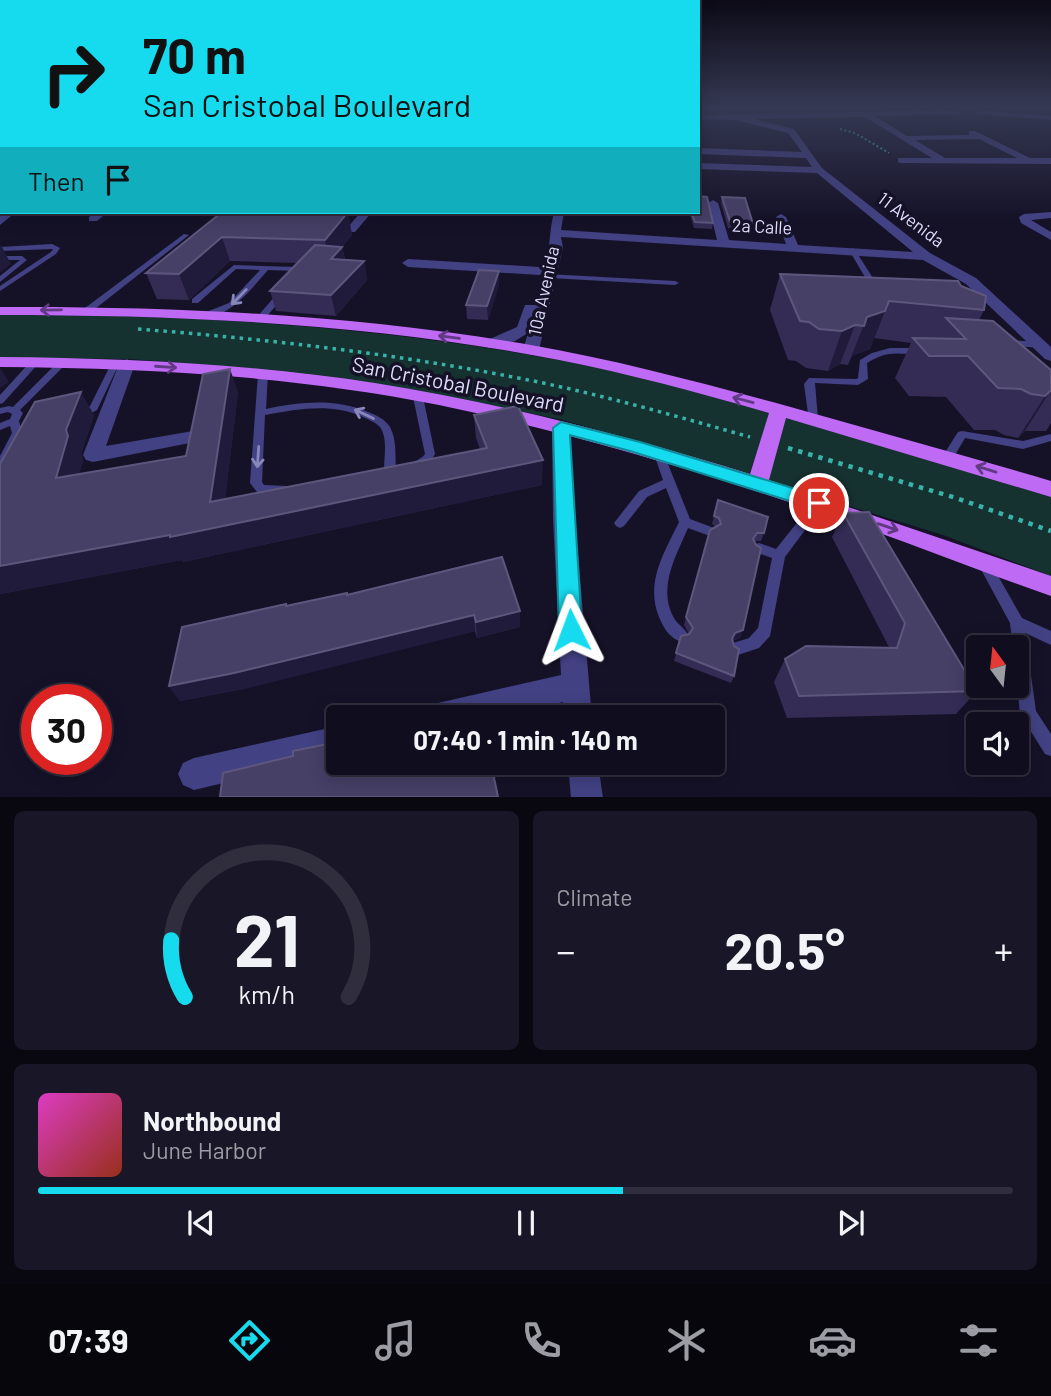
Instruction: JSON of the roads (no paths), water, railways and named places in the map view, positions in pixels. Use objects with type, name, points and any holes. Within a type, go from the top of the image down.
[{"type":"main road","name":"San Cristobal Boulevard","points":[[0,311],[200,309],[259,320],[387,330],[531,350],[654,376],[948,457],[1051,489]]},
{"type":"main road","name":"San Cristobal Boulevard","points":[[0,362],[121,364],[263,374],[418,397],[561,428],[758,483],[1051,586]]},
{"type":"main road","points":[[758,483],[779,410]]},
{"type":"street","name":"11 Avenida","points":[[800,145],[819,170],[926,256],[971,281],[1051,356]]},
{"type":"street","points":[[918,145],[944,161]]},
{"type":"street","points":[[997,145],[1032,162]]},
{"type":"street","points":[[700,151],[807,155]]},
{"type":"street","points":[[901,160],[1051,161]]},
{"type":"street","points":[[700,166],[819,170]]},
{"type":"street","points":[[713,203],[724,242]]},
{"type":"street","points":[[351,230],[365,214]]},
{"type":"street","name":"10a Avenida","points":[[531,350],[544,273],[545,247],[555,233],[559,214]]},
{"type":"street","points":[[1051,215],[1024,217],[1025,221],[1051,237]]},
{"type":"street","points":[[780,217],[793,246]]},
{"type":"street","name":"2a Calle","points":[[555,233],[926,256]]},
{"type":"street","points":[[408,263],[544,273]]},
{"type":"street","name":"10a Avenida","points":[[489,343],[510,338],[524,329],[544,273]]},
{"type":"street","points":[[121,364],[93,455],[192,437]]},
{"type":"street","points":[[561,428],[576,705]]},
{"type":"street","points":[[493,705],[574,686]]},
{"type":"street","points":[[194,774],[326,744]]},
{"type":"street","points":[[584,775],[587,797]]},
{"type":"lane","points":[[88,310],[186,235]]},
{"type":"lane","points":[[0,249],[57,248],[54,253],[0,289]]},
{"type":"lane","points":[[852,250],[882,299]]},
{"type":"lane","points":[[0,258],[24,260],[0,280]]},
{"type":"lane","points":[[200,309],[232,268],[300,270],[292,282]]},
{"type":"lane","points":[[200,309],[232,305],[266,268]]},
{"type":"lane","points":[[544,273],[674,284]]},
{"type":"lane","points":[[259,320],[284,291]]},
{"type":"lane","points":[[998,343],[1042,345]]},
{"type":"lane","points":[[813,419],[809,384],[812,380],[858,382],[863,379],[863,362],[875,355],[902,350],[927,351]]},
{"type":"lane","points":[[0,401],[34,362]]},
{"type":"lane","points":[[0,428],[15,419],[62,363]]},
{"type":"lane","points":[[72,416],[85,414],[94,408],[121,364]]},
{"type":"lane","points":[[263,374],[256,483],[261,489],[273,491],[299,486]]},
{"type":"lane","points":[[377,472],[428,460],[430,453],[418,397]]},
{"type":"lane","points":[[261,413],[309,405],[329,404],[352,408],[380,421],[387,432],[390,470]]},
{"type":"lane","points":[[0,411],[31,424]]},
{"type":"lane","points":[[0,467],[15,419]]},
{"type":"lane","points":[[948,457],[962,434],[1023,445],[1051,437]]},
{"type":"lane","points":[[659,454],[685,522],[659,581],[661,607],[674,632],[681,635]]},
{"type":"lane","points":[[620,523],[643,494],[670,482]]},
{"type":"lane","points":[[738,648],[754,643],[765,631],[779,555],[819,503]]},
{"type":"lane","points":[[685,522],[710,531]]},
{"type":"lane","points":[[759,548],[779,555]]},
{"type":"lane","points":[[982,560],[1017,622],[1028,714],[1051,748]]},
{"type":"lane","points":[[1017,622],[1051,638]]}]
